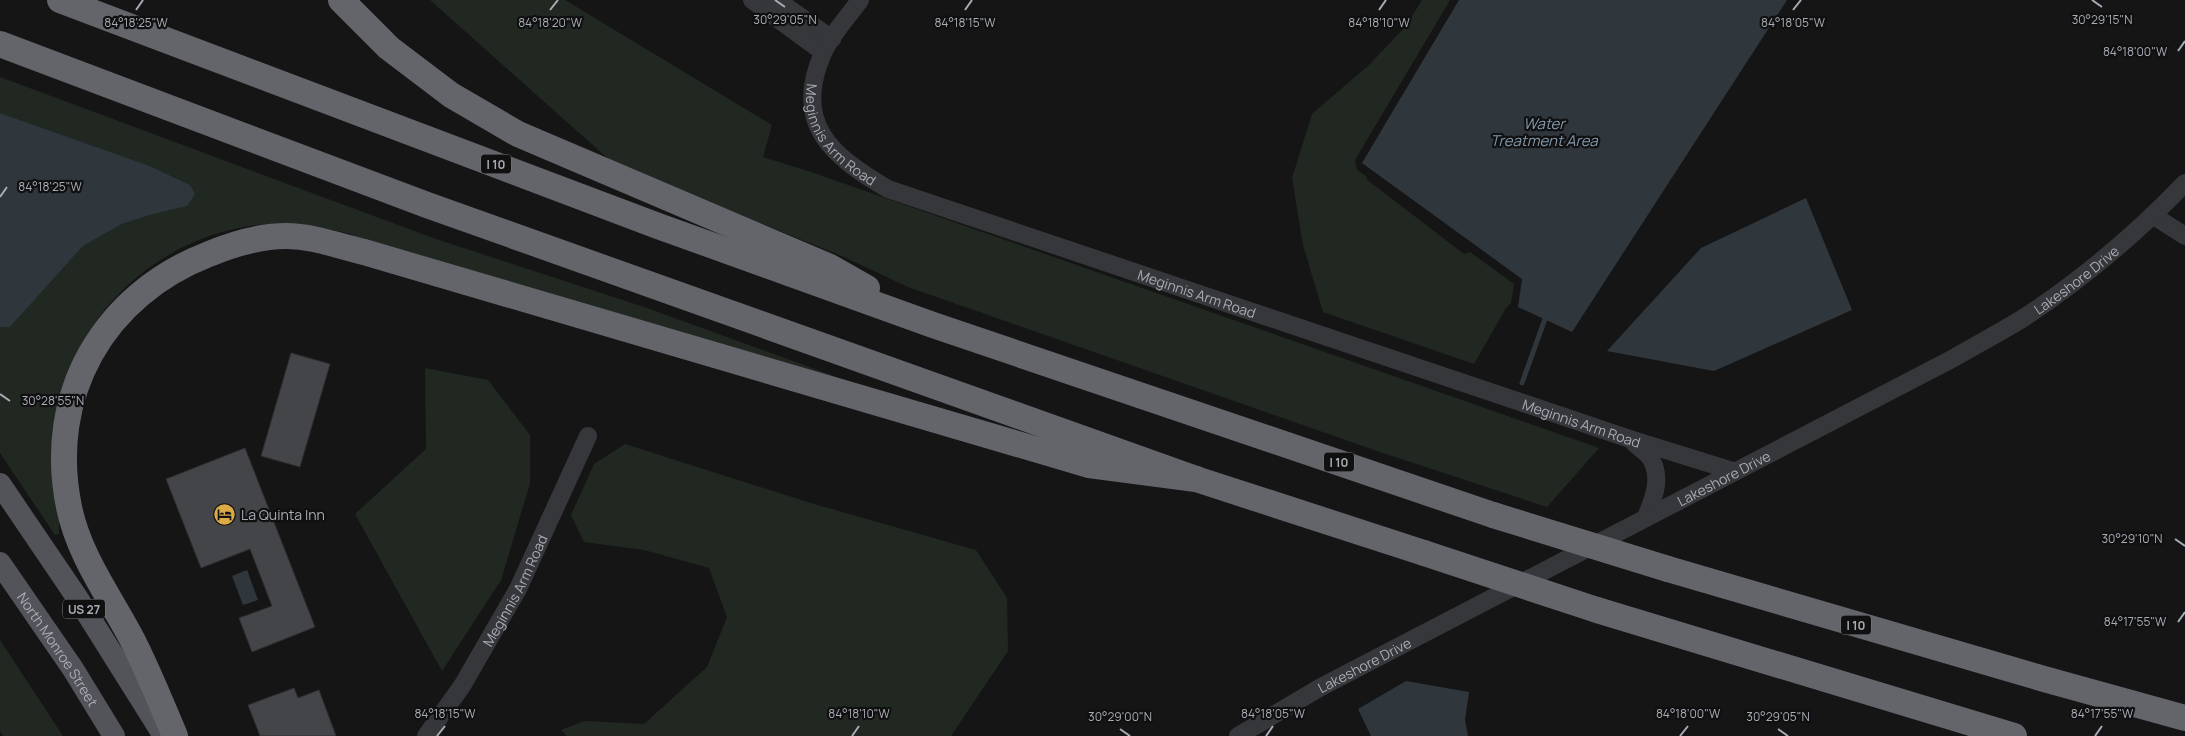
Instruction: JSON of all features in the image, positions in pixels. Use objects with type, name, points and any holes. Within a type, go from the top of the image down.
[{"type":"highway","name":"I 10","points":[[60,0],[658,226],[933,325],[1494,515],[1668,569],[1957,654],[2185,718]]},
{"type":"highway","points":[[341,0],[397,54],[451,95],[518,134],[830,267],[933,325]]},
{"type":"highway","points":[[0,44],[427,205],[1196,479],[1597,610],[2014,736]]},
{"type":"highway","points":[[175,736],[134,644],[76,536],[63,476],[65,426],[83,365],[105,330],[115,318],[160,278],[191,261],[227,246],[287,236],[364,252],[1089,466],[1196,479]]},
{"type":"main road","name":"US 27","points":[[0,484],[78,599],[164,736]]},
{"type":"main road","name":"North Monroe Street","points":[[0,563],[73,669],[114,736]]},
{"type":"street","points":[[752,0],[828,45]]},
{"type":"street","points":[[777,0],[828,45]]},
{"type":"street","name":"Meginnis Arm Road","points":[[860,0],[828,45],[812,84],[810,99],[812,113],[830,146],[847,162],[888,189],[1733,472]]},
{"type":"street","name":"Lakeshore Drive","points":[[1238,736],[1321,687],[1952,358],[2023,318],[2108,257],[2154,216],[2185,183]]},
{"type":"street","points":[[2154,216],[2185,236]]},
{"type":"street","name":"Meginnis Arm Road","points":[[426,736],[462,686],[518,589],[588,436]]},
{"type":"street","points":[[1630,439],[1649,456],[1656,472],[1656,494],[1646,517]]},
{"type":"shaded area","points":[[430,0],[565,0],[772,125],[763,157],[811,172],[1599,448],[1547,507],[1377,451],[908,287],[844,257],[613,163]]},
{"type":"shaded area","points":[[1422,0],[1450,0],[1355,160],[1357,170],[1367,177],[1366,179],[1464,254],[1470,252],[1514,284],[1511,303],[1506,308],[1474,364],[1323,312],[1303,245],[1292,178],[1312,114],[1369,65],[1406,26]]},
{"type":"shaded area","points":[[0,77],[433,238],[644,307],[867,388],[352,240],[351,234],[289,224],[268,224],[233,229],[199,240],[167,256],[138,276],[112,301],[91,329],[74,360],[61,399],[59,414],[59,534],[55,535],[0,453],[0,327],[10,327],[83,246],[122,224],[152,214],[190,185],[150,166],[0,113]]},
{"type":"shaded area","points":[[425,368],[488,380],[530,435],[530,483],[501,580],[442,671],[355,514],[426,449]]},
{"type":"shaded area","points":[[625,444],[814,504],[976,550],[1007,598],[1008,651],[951,736],[567,736],[561,730],[584,721],[644,724],[707,667],[727,617],[709,568],[644,550],[584,542],[571,515],[594,464]]},
{"type":"shaded area","points":[[0,640],[63,736],[3,736],[0,731]]},
{"type":"water","name":"Water Treatment Area","points":[[1459,0],[1787,0],[1572,332],[1518,307],[1522,279],[1362,163]]},
{"type":"water","points":[[0,113],[150,166],[190,185],[195,194],[187,206],[122,224],[83,246],[10,327],[0,327]]},
{"type":"water","points":[[1806,198],[1852,310],[1714,371],[1607,351],[1701,248]]},
{"type":"water","points":[[247,570],[258,600],[243,605],[232,576]]},
{"type":"water","points":[[1406,681],[1469,692],[1465,720],[1468,736],[1371,736],[1358,709]]},
{"type":"building","points":[[291,353],[330,364],[300,467],[261,456]]},
{"type":"building","points":[[245,448],[315,627],[252,652],[239,618],[272,606],[250,549],[201,568],[166,479]]},
{"type":"building","points":[[294,688],[298,698],[319,690],[336,736],[260,736],[248,705]]},
{"type":"waterway","points":[[1522,383],[1545,319]]},
{"type":"place","name":"La Quinta Inn","points":[[225,514]]}]
